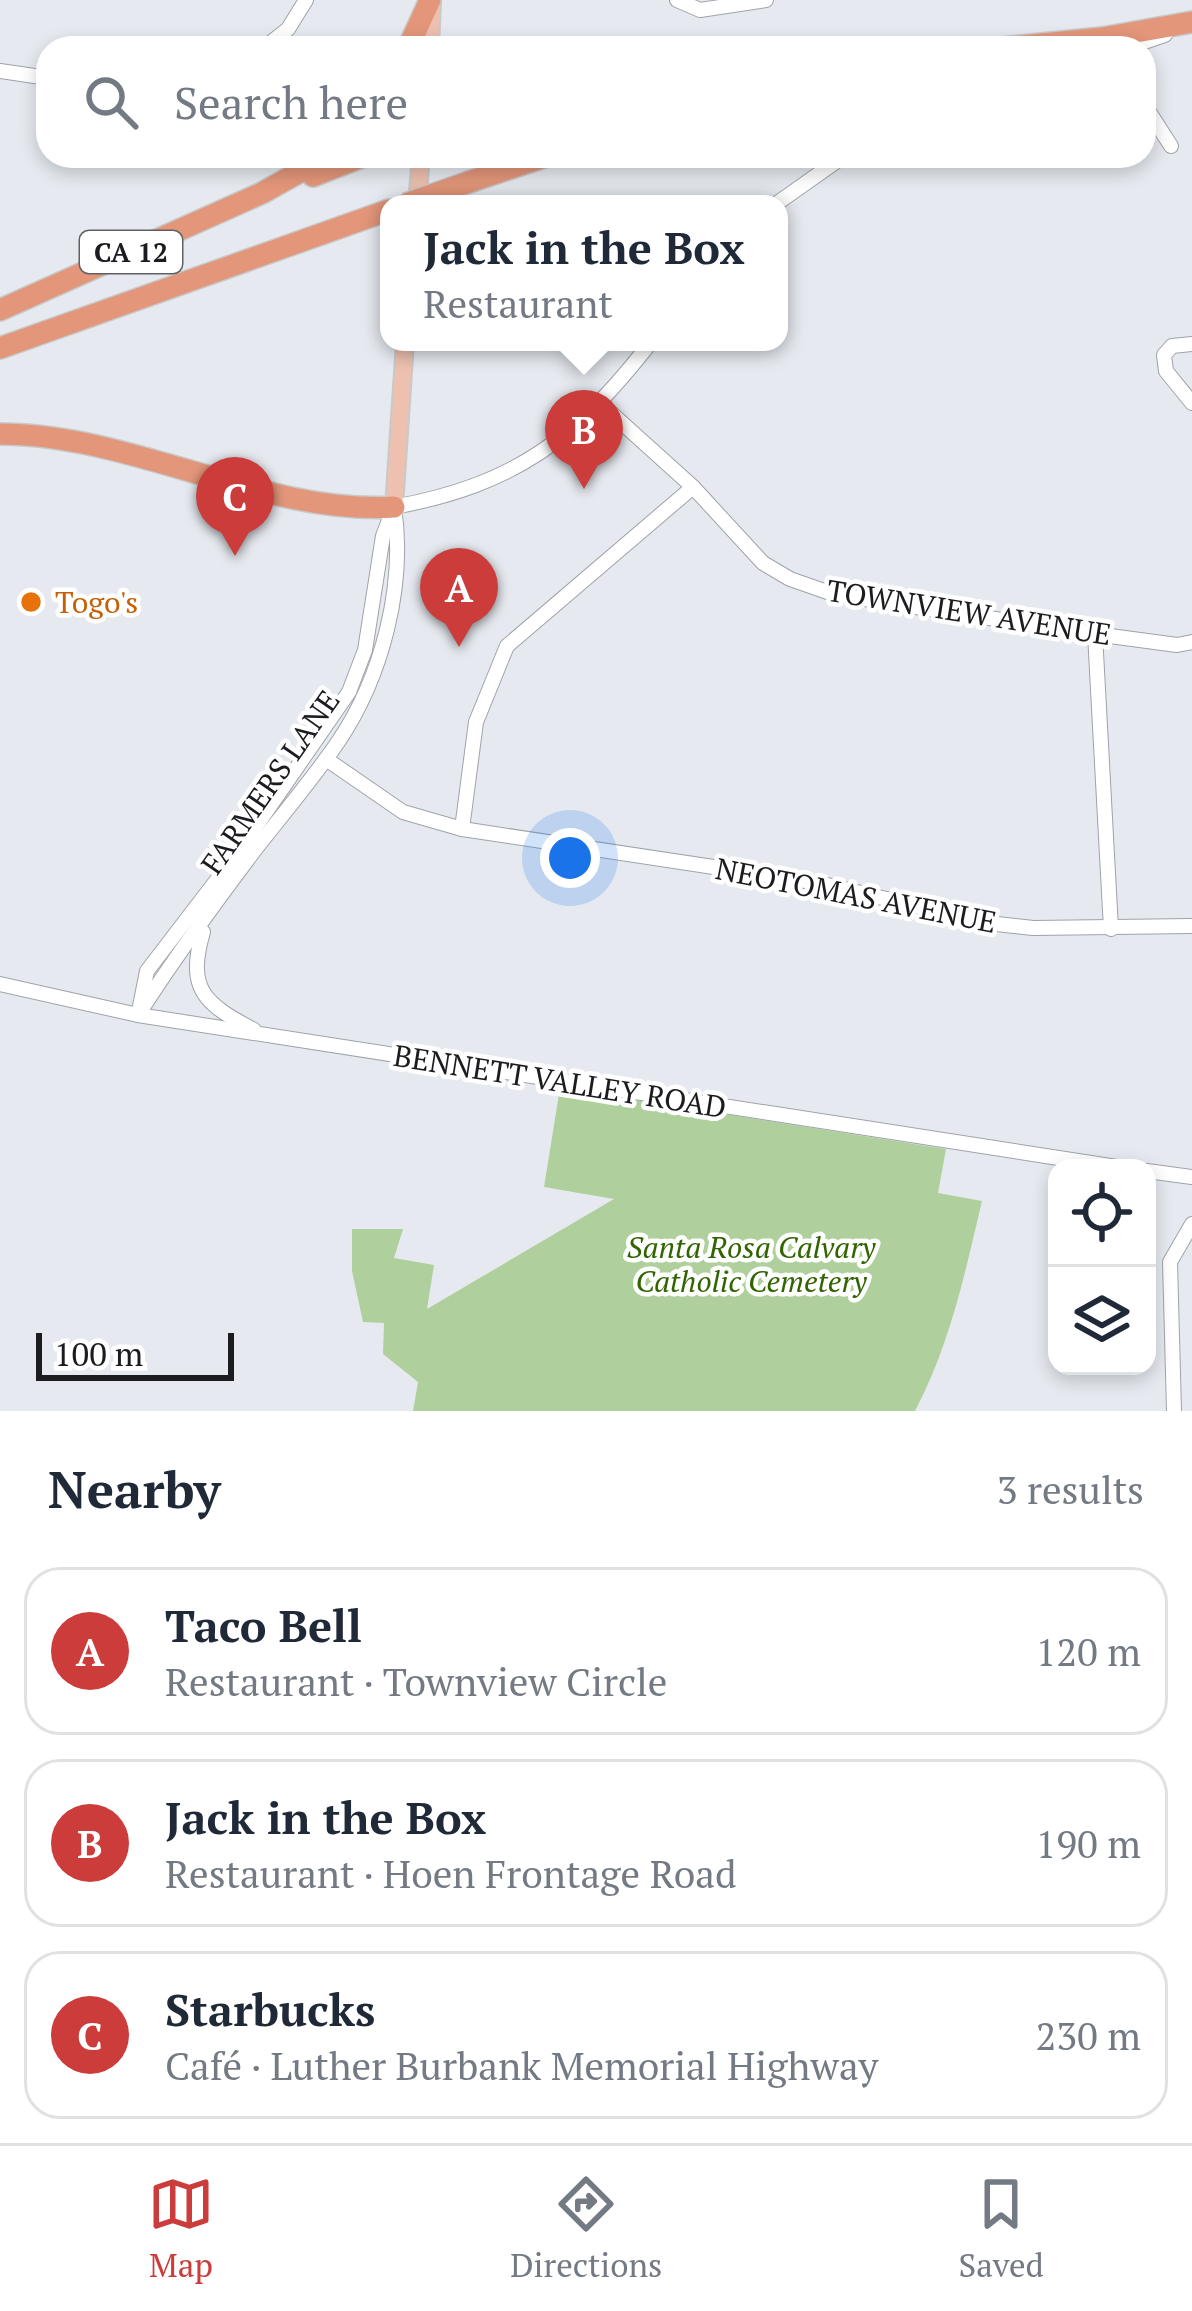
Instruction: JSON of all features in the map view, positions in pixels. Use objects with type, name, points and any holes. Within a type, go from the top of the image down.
[{"type":"highway","points":[[414,36],[431,0]]},
{"type":"highway","points":[[1115,36],[1192,24]]},
{"type":"highway","name":"CA 12","points":[[0,310],[262,193],[307,168]]},
{"type":"highway","points":[[262,193],[331,168]]},
{"type":"highway","points":[[432,195],[511,168]]},
{"type":"highway","points":[[0,348],[380,213]]},
{"type":"highway","points":[[0,434],[80,441],[310,500],[394,507]]},
{"type":"main road","points":[[430,36],[431,0]]},
{"type":"main road","name":"FARMERS LANE","points":[[394,507],[404,351]]},
{"type":"street","points":[[279,36],[306,0]]},
{"type":"street","points":[[677,0],[700,10],[725,10],[766,0]]},
{"type":"street","points":[[1156,37],[1192,24]]},
{"type":"street","points":[[0,71],[36,76]]},
{"type":"street","points":[[1156,123],[1171,146]]},
{"type":"street","points":[[788,196],[827,168]]},
{"type":"street","points":[[1192,344],[1172,346],[1164,355],[1166,371],[1192,403]]},
{"type":"street","points":[[138,1016],[147,971],[349,692],[365,650],[383,536],[394,507],[463,490],[512,470],[557,442],[601,404],[644,351]]},
{"type":"street","name":"TOWNVIEW AVENUE","points":[[601,404],[693,487],[763,563],[790,579],[833,594],[1095,634],[1192,643]]},
{"type":"street","points":[[462,829],[476,722],[507,646],[693,487]]},
{"type":"street","name":"FARMERS LANE","points":[[138,1016],[326,758],[361,702],[388,624],[398,536],[394,507]]},
{"type":"street","points":[[1095,634],[1111,929]]},
{"type":"street","name":"NEOTOMAS AVENUE","points":[[326,758],[403,812],[462,829],[819,883],[988,922],[1111,929],[1192,926]]},
{"type":"street","points":[[206,919],[196,957],[199,986],[213,1007],[263,1036]]},
{"type":"street","name":"BENNETT VALLEY ROAD","points":[[0,984],[138,1016],[1064,1159]]},
{"type":"street","points":[[1156,1172],[1192,1177]]},
{"type":"street","points":[[1174,1411],[1170,1262],[1192,1224]]},
{"type":"green space","name":"Santa Rosa Calvary Catholic Cemetery","points":[[560,1088],[946,1149],[938,1193],[982,1201],[947,1335],[915,1411],[413,1411],[418,1382],[383,1354],[384,1323],[363,1322],[352,1271],[352,1229],[403,1229],[394,1258],[434,1265],[427,1309],[614,1199],[544,1187]]},
{"type":"place","name":"Jack in the Box","points":[[584,489]]},
{"type":"place","name":"Starbucks","points":[[235,556]]},
{"type":"place","name":"Togo's","points":[[31,602]]},
{"type":"place","name":"Taco Bell","points":[[459,647]]}]
